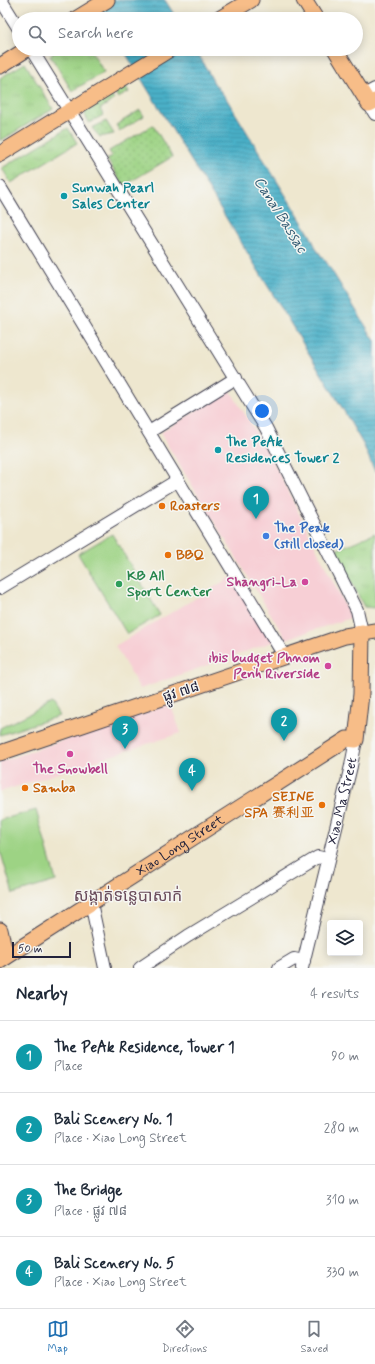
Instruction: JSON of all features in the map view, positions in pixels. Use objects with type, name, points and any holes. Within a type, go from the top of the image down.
[{"type":"main road","points":[[87,12],[107,0]]},
{"type":"main road","points":[[231,12],[251,0]]},
{"type":"main road","points":[[304,0],[312,12]]},
{"type":"main road","points":[[0,66],[16,56]]},
{"type":"main road","points":[[0,154],[159,56]]},
{"type":"main road","points":[[340,56],[372,101]]},
{"type":"main road","name":"ផ្លូវ ៧៨","points":[[0,753],[371,629]]},
{"type":"main road","name":"Xiao Ma Street","points":[[356,740],[371,629]]},
{"type":"main road","name":"Xiao Long Street","points":[[5,962],[91,903],[347,739],[356,740]]},
{"type":"main road","points":[[0,930],[5,962]]},
{"type":"street","points":[[1,0],[12,18]]},
{"type":"street","points":[[35,56],[266,428],[357,610],[371,629]]},
{"type":"street","points":[[0,187],[285,657]]},
{"type":"street","points":[[149,432],[236,378]]},
{"type":"street","points":[[0,588],[178,480]]},
{"type":"street","name":"Xiao Ma Street","points":[[303,964],[356,740]]},
{"type":"street","points":[[140,968],[188,936],[318,857],[328,859]]},
{"type":"street","points":[[91,903],[105,968]]},
{"type":"street","points":[[279,968],[294,959],[303,964]]},
{"type":"shaded area","name":"The Peak (still closed)","points":[[230,390],[270,455],[351,618],[286,639],[160,433]]},
{"type":"shaded area","points":[[238,573],[278,640],[140,689],[115,646]]},
{"type":"shaded area","points":[[170,703],[181,733],[0,792],[0,762]]},
{"type":"green space","points":[[51,56],[94,56],[104,72],[72,91]]},
{"type":"green space","points":[[25,63],[53,109],[0,141],[0,78]]},
{"type":"green space","points":[[125,85],[129,92],[118,98],[114,91]]},
{"type":"green space","points":[[110,94],[114,100],[100,109],[103,115],[89,123],[85,115],[85,109]]},
{"type":"green space","points":[[140,110],[144,116],[120,131],[116,125]]},
{"type":"green space","points":[[106,121],[114,134],[100,137],[92,128]]},
{"type":"green space","points":[[153,125],[172,157],[123,186],[107,159],[112,156],[109,151]]},
{"type":"green space","points":[[68,128],[77,143],[11,183],[2,168]]},
{"type":"green space","points":[[375,533],[375,608],[364,607],[336,550]]},
{"type":"green space","name":"KB All Sport Center","points":[[112,534],[160,615],[127,634],[78,554]]},
{"type":"green space","points":[[51,703],[59,716],[0,735],[0,728]]},
{"type":"green space","points":[[36,810],[56,881],[13,894],[0,850],[0,820]]},
{"type":"water","points":[[93,0],[165,0],[173,12],[100,12]]},
{"type":"water","name":"Canal Bassac","points":[[127,56],[200,56],[214,83],[226,98],[310,235],[317,250],[327,263],[375,341],[375,472],[364,446]]},
{"type":"place","name":"Sunwah Pearl Sales Center","points":[[64,196]]},
{"type":"place","name":"The PeAk Residences Tower 2","points":[[218,450]]},
{"type":"place","name":"Roasters","points":[[162,506]]},
{"type":"place","name":"The PeAk Residence, Tower 1","points":[[256,519]]},
{"type":"place","name":"The Peak (still closed)","points":[[266,536]]},
{"type":"place","name":"BBQ","points":[[168,555]]},
{"type":"place","name":"Shangri-La","points":[[305,582]]},
{"type":"place","name":"KB All Sport Center","points":[[119,584]]},
{"type":"place","name":"ibis budget Phnom Penh Riverside","points":[[328,666]]},
{"type":"place","name":"Bali Scenery No. 1","points":[[284,741]]},
{"type":"place","name":"The Bridge","points":[[125,749]]},
{"type":"place","name":"The Snowbell","points":[[70,754]]},
{"type":"place","name":"Samba","points":[[25,788]]},
{"type":"place","name":"Bali Scenery No. 5","points":[[192,791]]},
{"type":"place","name":"SEINE SPA 赛利亚","points":[[322,805]]},
{"type":"district","name":"សង្កាត់ទន្លេបាសាក់","points":[[128,896]]}]
